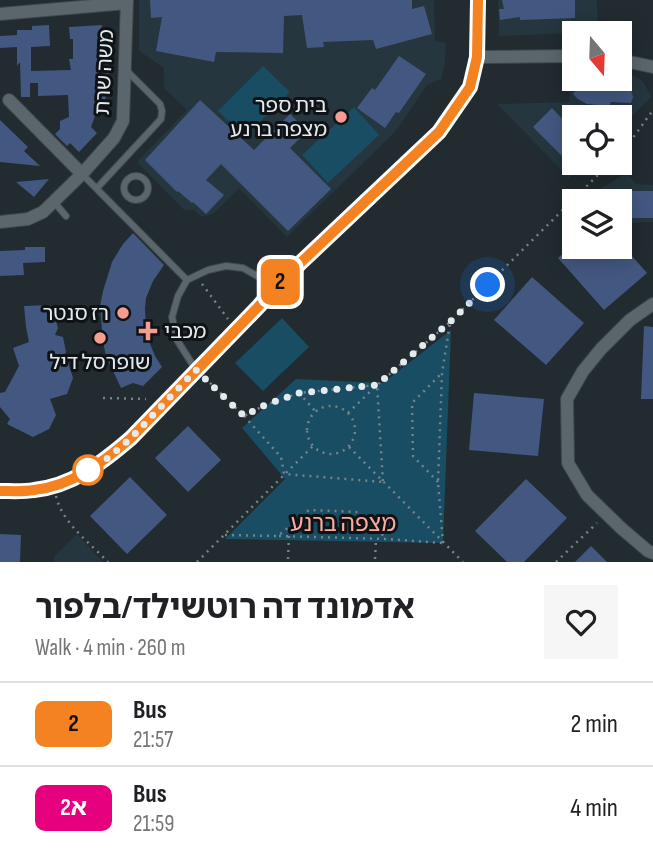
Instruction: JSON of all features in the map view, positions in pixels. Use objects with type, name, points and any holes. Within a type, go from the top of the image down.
[{"type":"street","points":[[0,491],[33,491],[54,486],[82,475],[108,458],[131,438],[277,285],[439,132],[470,87],[477,57],[478,0]]},
{"type":"street","points":[[0,14],[127,1]]},
{"type":"street","name":"משה שרת","points":[[0,222],[28,219],[43,212],[114,138],[123,121],[127,1]]},
{"type":"street","points":[[477,57],[562,56]]},
{"type":"street","points":[[632,63],[653,67]]},
{"type":"street","points":[[9,100],[82,174]]},
{"type":"street","points":[[653,304],[630,320],[601,349],[583,371],[567,399],[568,463],[587,495],[648,551],[653,552]]},
{"type":"lane","points":[[97,188],[161,118],[160,104],[125,69]]},
{"type":"lane","points":[[82,174],[187,280]]},
{"type":"lane","points":[[54,202],[66,216]]},
{"type":"lane","points":[[196,370],[177,340],[172,317],[178,296],[187,280],[208,270],[226,266],[243,268],[277,285]]},
{"type":"path","points":[[632,139],[653,110]]},
{"type":"path","points":[[348,413],[450,322],[598,175]]},
{"type":"path","points":[[195,275],[228,319]]},
{"type":"path","points":[[443,543],[438,482],[442,373],[450,322]]},
{"type":"path","points":[[196,370],[244,416],[281,457],[284,474]]},
{"type":"path","points":[[438,482],[413,456],[412,403],[442,373]]},
{"type":"path","points":[[244,416],[299,393],[377,385]]},
{"type":"path","points":[[377,385],[383,482]]},
{"type":"path","points":[[299,393],[316,412]]},
{"type":"path","points":[[103,398],[146,399]]},
{"type":"path","points":[[327,406],[336,406],[348,413],[356,430],[355,438],[349,447],[331,454],[313,446],[307,430],[316,412],[327,406]]},
{"type":"path","points":[[197,562],[313,446]]},
{"type":"path","points":[[349,447],[463,562]]},
{"type":"path","points":[[284,474],[383,482]]},
{"type":"path","points":[[54,486],[59,507],[70,523],[108,562]]},
{"type":"path","points":[[278,536],[309,510],[358,512],[387,539]]},
{"type":"path","points":[[556,562],[607,514]]},
{"type":"path","points":[[225,535],[443,543]]},
{"type":"path","points":[[288,559],[289,536]]},
{"type":"path","points":[[375,559],[376,539]]},
{"type":"shaded area","points":[[139,0],[434,0],[435,41],[446,43],[445,62],[441,79],[427,85],[398,128],[287,237],[239,188],[213,214],[202,217],[194,210],[184,210],[137,162],[187,110],[164,88],[164,68],[139,51]]},
{"type":"shaded area","points":[[498,0],[597,0],[598,21],[562,21],[562,33],[499,36]]},
{"type":"shaded area","points":[[263,66],[290,92],[245,137],[218,111]]},
{"type":"shaded area","points":[[632,75],[643,81],[651,97],[632,116],[632,105],[562,105],[562,171],[497,104],[569,102],[570,91],[632,91]]},
{"type":"shaded area","points":[[354,107],[379,135],[328,183],[302,155]]},
{"type":"shaded area","points":[[624,175],[629,175],[636,184],[653,185],[653,222],[632,223],[632,189],[600,189]]},
{"type":"shaded area","points":[[282,318],[309,347],[263,391],[235,363]]},
{"type":"shaded area","points":[[451,330],[443,543],[225,539],[285,479],[242,428],[296,379],[383,383]]},
{"type":"shaded area","points":[[77,534],[103,562],[54,562],[54,557]]},
{"type":"building","points":[[150,0],[412,0],[412,9],[424,6],[432,34],[376,49],[373,40],[323,42],[324,47],[307,48],[302,15],[284,16],[283,53],[216,52],[214,62],[156,51],[162,17],[151,18]]},
{"type":"building","points":[[502,0],[575,0],[575,18],[520,20],[520,17],[500,20],[499,9],[504,9]]},
{"type":"building","points":[[49,25],[50,46],[31,47],[31,71],[71,70],[69,59],[73,59],[73,39],[70,39],[69,27],[102,25],[98,57],[108,56],[109,74],[105,75],[106,107],[98,108],[91,127],[97,133],[79,152],[70,143],[67,146],[55,134],[60,129],[60,121],[69,117],[68,95],[38,96],[38,83],[30,83],[30,97],[21,97],[17,47],[0,48],[0,36],[17,35],[17,30],[32,30],[32,26]]},
{"type":"building","points":[[399,56],[426,74],[385,128],[357,108],[372,88],[375,90]]},
{"type":"building","points":[[575,91],[631,91],[633,97],[631,103],[611,102],[610,105],[598,105],[587,104],[573,94]]},
{"type":"building","points":[[200,100],[254,150],[290,114],[307,131],[290,148],[331,189],[288,231],[221,164],[206,180],[224,195],[206,214],[177,192],[145,160]]},
{"type":"building","points":[[552,108],[562,118],[562,156],[533,127]]},
{"type":"building","points":[[0,120],[28,147],[24,151],[40,166],[0,162]]},
{"type":"building","points":[[49,179],[34,197],[16,182]]},
{"type":"building","points":[[632,191],[653,191],[653,218],[632,218]]},
{"type":"building","name":"רז סנטר","points":[[133,233],[164,265],[153,281],[145,308],[148,339],[162,367],[143,386],[133,383],[121,388],[106,356],[100,306],[112,262]]},
{"type":"building","points":[[25,247],[45,247],[45,262],[23,263],[24,275],[0,276],[0,251],[25,250]]},
{"type":"building","points":[[562,255],[562,259],[632,259],[632,256],[647,273],[604,310],[558,258]]},
{"type":"building","points":[[532,277],[584,323],[546,365],[494,320]]},
{"type":"building","points":[[51,305],[58,328],[55,335],[63,337],[66,352],[63,358],[68,362],[73,378],[67,394],[50,399],[56,415],[49,429],[33,437],[7,424],[10,419],[0,407],[0,393],[5,392],[19,366],[13,348],[29,342],[24,306]]},
{"type":"building","points":[[644,326],[653,327],[653,399],[641,399]]},
{"type":"building","points":[[474,393],[544,399],[538,456],[469,450]]},
{"type":"building","points":[[188,426],[221,460],[188,492],[155,458]]},
{"type":"building","points":[[130,477],[167,515],[127,554],[90,516]]},
{"type":"building","points":[[526,479],[567,518],[524,562],[507,562],[475,531]]},
{"type":"building","points":[[0,534],[21,535],[20,562],[0,562]]},
{"type":"building","points":[[591,546],[607,562],[575,562]]},
{"type":"bus line","name":"2","points":[[0,491],[33,491],[58,486],[82,475],[108,458],[131,438],[277,285],[439,132],[470,87],[477,57],[478,0]]},
{"type":"place","name":"בית ספר מצפה ברנע","points":[[341,117]]},
{"type":"place","name":"רז סנטר","points":[[123,313]]},
{"type":"place","name":"מכבי","points":[[148,331]]},
{"type":"place","name":"שופרסל דיל","points":[[100,338]]},
{"type":"district","name":"מצפה ברנע","points":[[343,523]]},
{"type":"route","points":[[88,470],[82,475],[108,458],[131,438],[196,370],[244,416],[299,393],[377,385],[488,285]]}]
